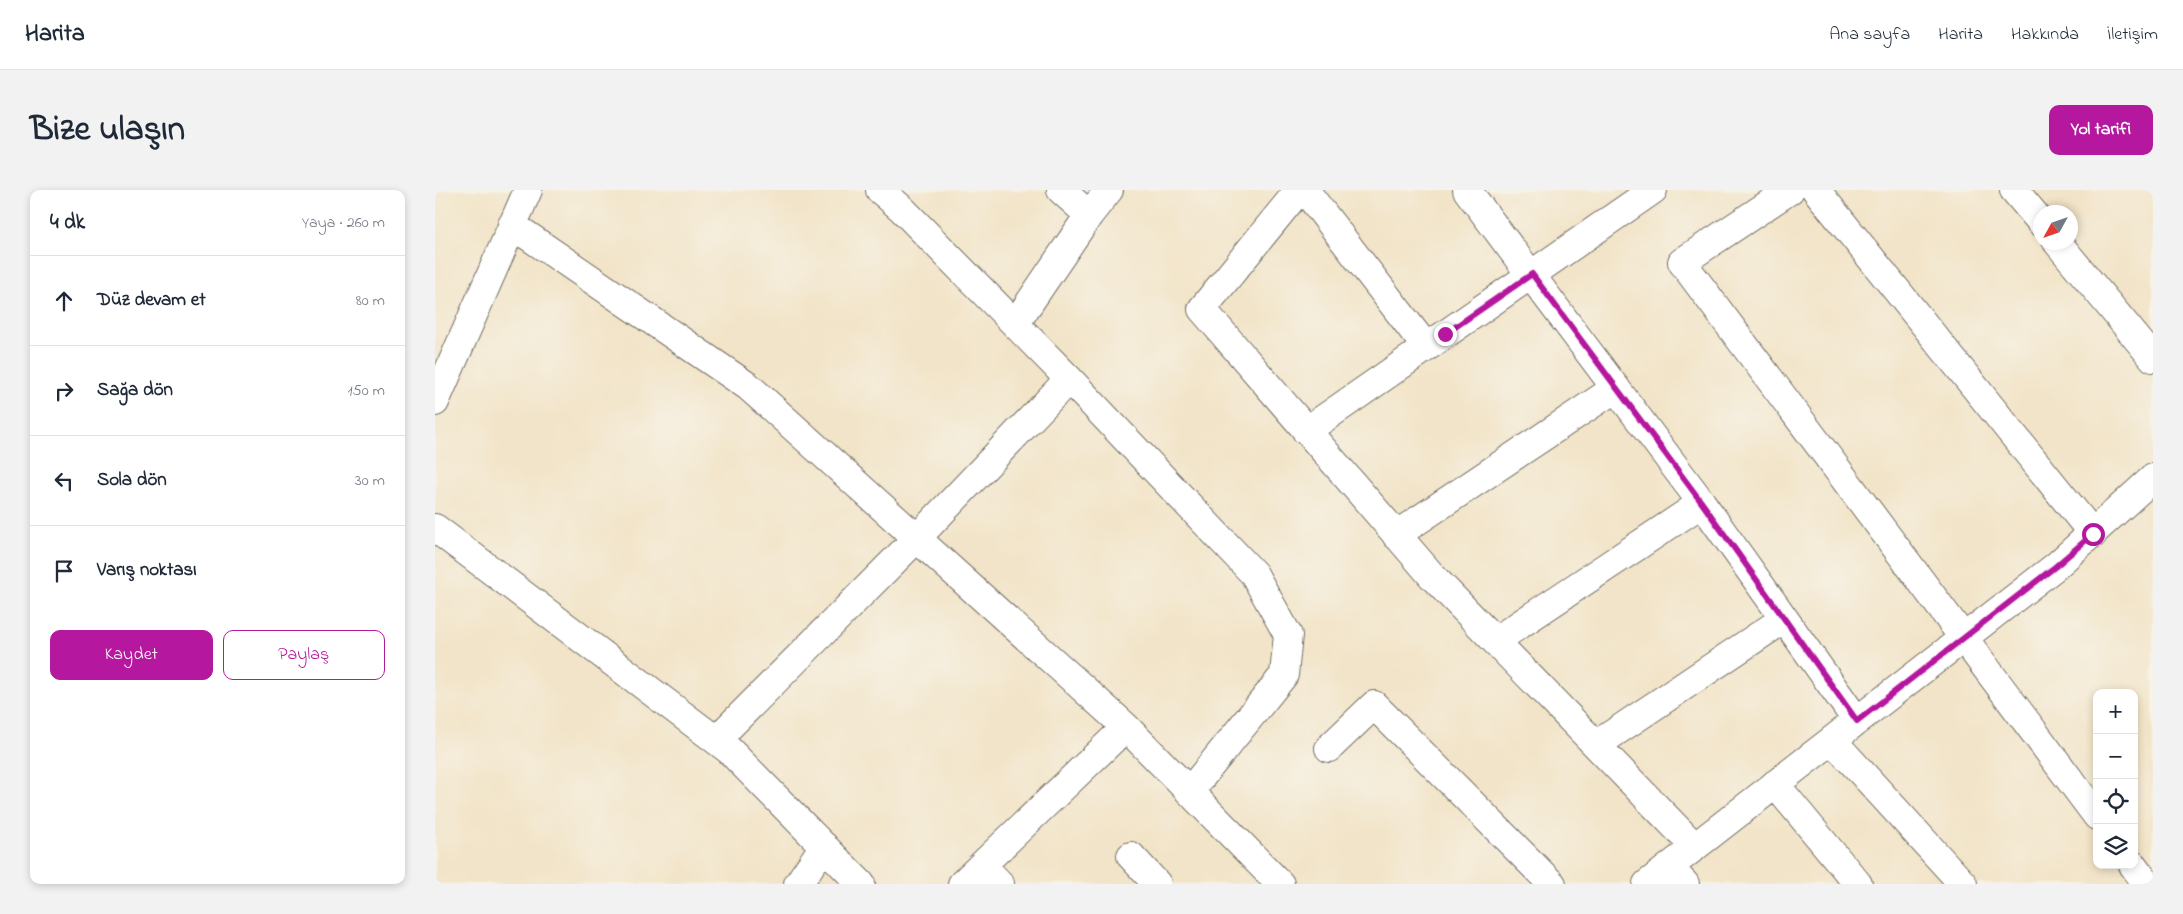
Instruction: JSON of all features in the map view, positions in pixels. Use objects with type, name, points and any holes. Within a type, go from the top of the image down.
[{"type":"street","points":[[435,402],[528,190]]},
{"type":"street","points":[[880,190],[902,209],[1069,379],[1254,574],[1288,635],[1284,675],[1190,791]]},
{"type":"street","points":[[1061,190],[1089,215]]},
{"type":"street","points":[[1015,324],[1089,215],[1109,190]]},
{"type":"street","points":[[1299,190],[1202,309],[1306,432],[1433,577],[1695,847]]},
{"type":"street","points":[[1305,190],[1426,347]]},
{"type":"street","points":[[1467,190],[1532,274],[1702,503],[1857,721]]},
{"type":"street","points":[[1306,432],[1532,274],[1623,198],[1653,190]]},
{"type":"street","points":[[1790,190],[1682,262],[2093,811]]},
{"type":"street","points":[[1816,190],[2093,534]]},
{"type":"street","points":[[2014,190],[2033,213]]},
{"type":"street","points":[[512,225],[749,387],[1126,727],[1280,884]]},
{"type":"street","points":[[2064,250],[2153,358]]},
{"type":"street","points":[[716,740],[916,539],[1069,379]]},
{"type":"street","points":[[1396,534],[1616,388]]},
{"type":"street","points":[[1647,884],[1677,875],[1695,847],[2056,566],[2153,478]]},
{"type":"street","points":[[1495,640],[1702,503]]},
{"type":"street","points":[[435,528],[729,750],[861,884]]},
{"type":"street","points":[[1596,745],[1784,619]]},
{"type":"street","points":[[1329,748],[1374,705],[1552,884]]},
{"type":"street","points":[[962,884],[991,875],[1126,727]]},
{"type":"street","points":[[1833,740],[1963,884]]},
{"type":"street","points":[[1775,784],[1858,884]]},
{"type":"street","points":[[798,884],[824,846]]},
{"type":"street","points":[[1131,856],[1152,882]]},
{"type":"street","points":[[2136,869],[2147,884]]},
{"type":"route","points":[[1445,334],[1532,274],[1702,503],[1857,721],[2056,566],[2093,534]]}]
